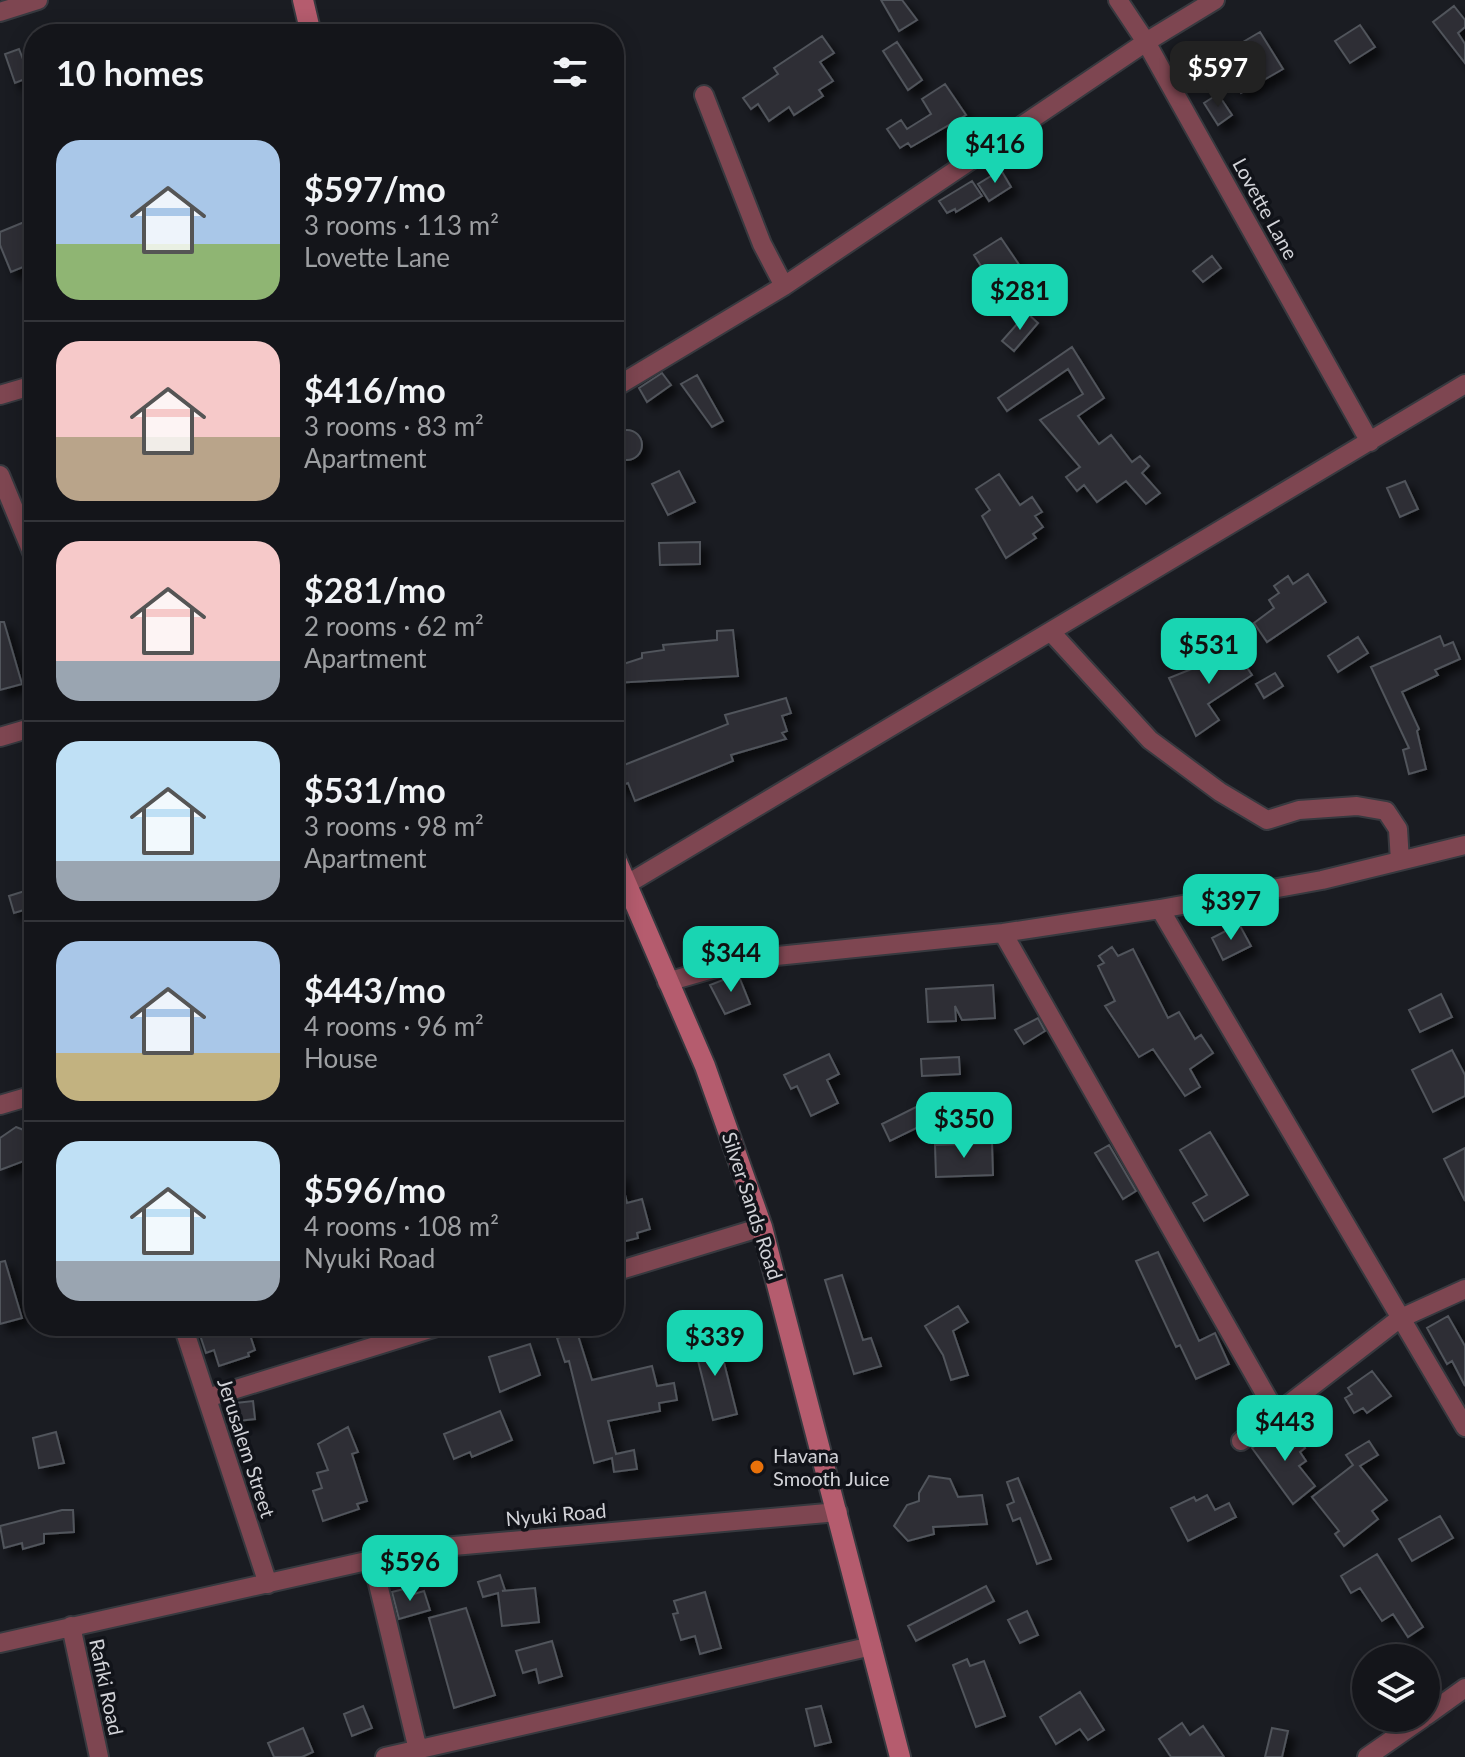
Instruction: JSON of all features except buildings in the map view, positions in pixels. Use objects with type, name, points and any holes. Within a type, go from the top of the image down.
[{"type":"street","points":[[0,12],[38,0]]},
{"type":"street","points":[[303,0],[309,24]]},
{"type":"street","name":"Lovette Lane","points":[[1118,0],[1146,42],[1370,442]]},
{"type":"street","points":[[624,382],[784,286],[1146,42],[1215,0]]},
{"type":"street","points":[[704,95],[762,244],[784,286]]},
{"type":"street","points":[[624,886],[1465,384]]},
{"type":"street","points":[[0,395],[24,388]]},
{"type":"street","points":[[0,475],[24,533]]},
{"type":"street","points":[[1051,632],[1150,740],[1220,792],[1267,820],[1299,810],[1357,806],[1386,811],[1398,829],[1400,861]]},
{"type":"street","points":[[0,737],[24,730]]},
{"type":"street","points":[[667,982],[747,959],[1003,933],[1160,909],[1322,880],[1465,845]]},
{"type":"street","name":"Silver Sands Road","points":[[624,896],[705,1066],[762,1227],[900,1757]]},
{"type":"street","points":[[1160,909],[1465,1427]]},
{"type":"street","points":[[1003,933],[1276,1413]]},
{"type":"street","points":[[0,1105],[24,1098]]},
{"type":"street","points":[[624,1269],[762,1227]]},
{"type":"street","points":[[1241,1441],[1399,1319],[1465,1289]]},
{"type":"street","name":"Jerusalem Street","points":[[186,1336],[268,1584]]},
{"type":"street","points":[[207,1398],[408,1336]]},
{"type":"street","name":"Nyuki Road","points":[[0,1643],[420,1549],[838,1512]]},
{"type":"street","points":[[372,1559],[418,1750]]},
{"type":"street","name":"Rafiki Road","points":[[71,1626],[99,1757]]},
{"type":"street","points":[[385,1757],[872,1646]]},
{"type":"street","points":[[1440,1706],[1465,1688]]},
{"type":"street","points":[[1367,1757],[1403,1732]]},
{"type":"place","name":"Havana Smooth Juice","points":[[757,1467]]}]
